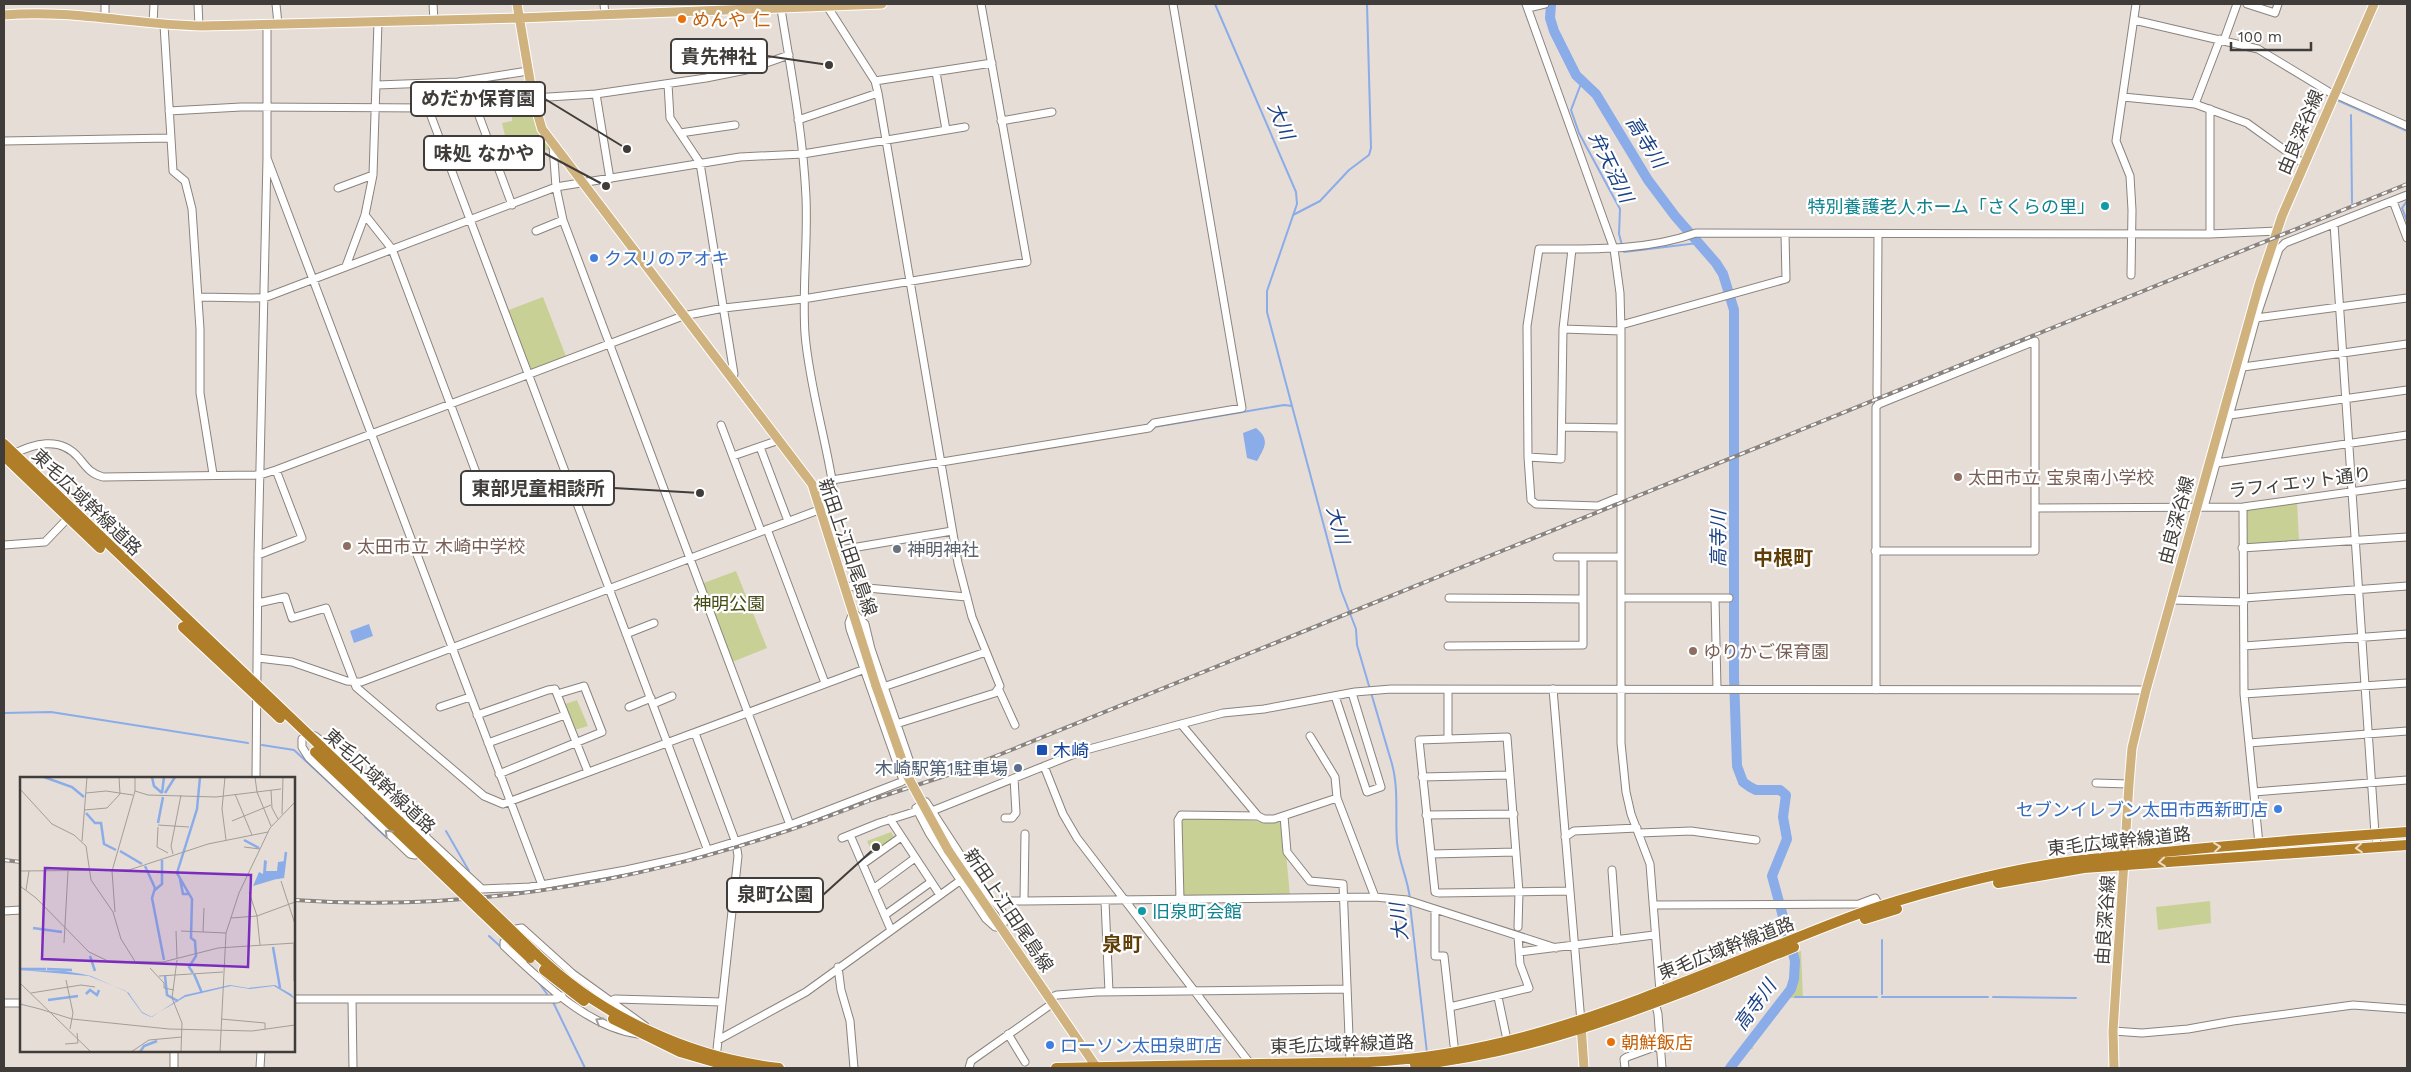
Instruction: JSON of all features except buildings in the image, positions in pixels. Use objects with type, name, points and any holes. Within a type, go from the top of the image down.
[{"type":"highway","name":"東毛広域幹線道路","points":[[4,444],[7,456],[68,517],[258,697],[303,736],[571,992],[644,1032],[688,1047],[716,1063],[735,1068]]},
{"type":"highway","name":"東毛広域幹線道路","points":[[7,456],[256,684],[303,736]]},
{"type":"highway","name":"東毛広域幹線道路","points":[[1581,1025],[1660,992],[1792,944],[1870,917],[1962,890],[2125,861],[2259,842],[2407,832]]},
{"type":"highway","name":"東毛広域幹線道路","points":[[1373,1068],[1513,1049],[1654,1002],[1880,907],[1952,886],[2024,870],[2057,863],[2407,845]]},
{"type":"highway","name":"東毛広域幹線道路","points":[[1056,1068],[1418,1062]]},
{"type":"highway","name":"東毛広域幹線道路","points":[[716,1063],[779,1068]]},
{"type":"main road","name":"新田上江田尾島線","points":[[517,4],[539,122],[553,146],[812,484],[908,777],[948,850],[1096,1068]]},
{"type":"main road","points":[[4,15],[29,12],[105,17],[164,26],[199,26],[434,21],[781,6],[882,4]]},
{"type":"main road","name":"由良深谷線","points":[[2114,1068],[2114,1032],[2132,748],[2146,690],[2200,507],[2256,294],[2304,164],[2374,4]]},
{"type":"main road","points":[[1581,1025],[1584,1068]]},
{"type":"street","points":[[105,4],[105,17]]},
{"type":"street","points":[[153,23],[154,4]]},
{"type":"street","points":[[198,4],[199,26]]},
{"type":"street","points":[[276,4],[278,24]]},
{"type":"street","points":[[433,4],[434,21]]},
{"type":"street","points":[[604,4],[605,15]]},
{"type":"street","points":[[7,456],[28,446],[50,443],[58,444],[73,452],[89,471],[103,477],[213,474],[260,475],[683,316],[724,308],[803,299],[1027,262],[981,4]]},
{"type":"street","points":[[832,480],[1149,428],[1154,423],[1242,408],[1173,4]]},
{"type":"street","points":[[1545,4],[1527,6],[1614,248],[1620,293],[1621,743],[1630,814],[1650,864],[1654,936],[1660,992]]},
{"type":"street","points":[[2131,275],[2130,176],[2116,141],[2136,4]]},
{"type":"street","points":[[2195,104],[2237,4]]},
{"type":"street","points":[[2247,4],[2274,13],[2278,4]]},
{"type":"street","points":[[258,658],[292,662],[355,683],[380,676],[609,587],[821,510],[832,504],[834,497],[832,480],[808,360],[803,299],[806,199],[803,154],[781,6]]},
{"type":"street","points":[[827,6],[875,81],[952,531],[967,597],[999,690],[1015,725]]},
{"type":"street","points":[[2134,20],[2258,49],[2334,94],[2407,126]]},
{"type":"street","points":[[346,266],[364,214],[373,175],[378,22]]},
{"type":"street","points":[[256,777],[258,554],[267,158],[266,25]]},
{"type":"street","points":[[164,26],[173,170],[185,180],[189,194],[198,296],[200,393],[213,474]]},
{"type":"street","points":[[169,111],[267,107],[428,108],[475,105],[533,98],[596,94],[668,84],[746,70],[789,55]]},
{"type":"street","points":[[875,81],[992,63]]},
{"type":"street","points":[[377,85],[458,82],[528,71]]},
{"type":"street","points":[[936,72],[946,130]]},
{"type":"street","points":[[668,84],[670,118],[700,163],[734,374],[732,380]]},
{"type":"street","points":[[798,120],[878,93]]},
{"type":"street","points":[[596,94],[610,179]]},
{"type":"street","points":[[2123,97],[2195,104],[2210,109],[2247,123],[2304,164]]},
{"type":"street","points":[[475,105],[512,205]]},
{"type":"street","points":[[428,108],[708,850]]},
{"type":"street","points":[[2210,109],[2210,234]]},
{"type":"street","points":[[1001,121],[1052,112]]},
{"type":"street","points":[[680,133],[735,125]]},
{"type":"street","points":[[198,296],[264,298],[556,187],[740,157],[803,154],[965,127]]},
{"type":"street","points":[[4,141],[171,138]]},
{"type":"street","points":[[553,146],[556,187],[563,220],[790,825]]},
{"type":"street","points":[[267,158],[542,885]]},
{"type":"street","points":[[338,188],[373,175]]},
{"type":"street","points":[[2200,507],[2216,463],[2256,318],[2282,246],[2407,195]]},
{"type":"street","points":[[2392,201],[2407,238]]},
{"type":"street","points":[[364,214],[392,249],[452,404],[486,499]]},
{"type":"street","points":[[536,231],[563,220]]},
{"type":"street","points":[[2334,224],[2374,834],[2378,847]]},
{"type":"street","points":[[1620,497],[1598,506],[1536,504],[1531,500],[1528,457],[1527,326],[1538,249],[1614,248],[1675,241],[1696,233],[2210,234],[2278,231]]},
{"type":"street","points":[[1563,329],[1621,328],[1786,278],[1785,234]]},
{"type":"street","points":[[1878,234],[1877,394],[1880,404]]},
{"type":"street","points":[[1528,457],[1562,459],[1563,329],[1572,249]]},
{"type":"street","points":[[2256,318],[2407,298]]},
{"type":"street","points":[[1875,552],[2035,551],[2035,341],[1880,404],[1876,408],[1875,552],[1876,690]]},
{"type":"street","points":[[2243,367],[2407,344]]},
{"type":"street","points":[[2230,414],[2407,390]]},
{"type":"street","points":[[721,425],[825,683]]},
{"type":"street","points":[[1562,427],[1621,428]]},
{"type":"street","points":[[2216,463],[2407,435]]},
{"type":"street","points":[[733,456],[779,440]]},
{"type":"street","points":[[760,447],[788,522]]},
{"type":"street","points":[[258,554],[302,538],[276,470]]},
{"type":"street","name":"ラフィエット通り","points":[[2035,508],[2243,507],[2407,484]]},
{"type":"street","points":[[2243,507],[2244,694],[2260,854]]},
{"type":"street","points":[[4,545],[45,542],[68,517]]},
{"type":"street","points":[[834,551],[952,531]]},
{"type":"street","points":[[2242,548],[2407,537]]},
{"type":"street","points":[[1557,557],[1620,557]]},
{"type":"street","points":[[1448,646],[1583,646],[1583,557]]},
{"type":"street","points":[[845,586],[967,597]]},
{"type":"street","points":[[2171,600],[2244,600],[2407,586]]},
{"type":"street","points":[[258,603],[285,597],[292,618],[326,608],[358,689],[484,796],[503,804],[865,669]]},
{"type":"street","points":[[1449,598],[1583,599]]},
{"type":"street","points":[[1620,598],[1729,598]]},
{"type":"street","points":[[1715,598],[1717,689]]},
{"type":"street","points":[[427,837],[426,845],[415,855],[410,854],[309,758],[302,747],[303,736],[318,738],[340,755],[484,890],[542,885],[626,870],[736,843],[790,825],[903,780],[914,774],[880,687],[864,621],[853,612],[849,623],[850,630],[865,669],[883,728],[903,780]]},
{"type":"street","points":[[626,634],[654,624]]},
{"type":"street","points":[[2244,646],[2407,634]]},
{"type":"street","points":[[880,687],[986,652]]},
{"type":"street","points":[[2244,694],[2407,683]]},
{"type":"street","points":[[499,774],[577,744],[602,732],[584,686],[557,694]]},
{"type":"street","points":[[932,811],[1096,747],[1223,713],[1264,709],[1352,693],[1391,690],[1621,688],[2146,690]]},
{"type":"street","points":[[1553,689],[1581,1025]]},
{"type":"street","points":[[477,716],[548,690],[555,690],[588,772]]},
{"type":"street","points":[[883,728],[987,696],[999,690]]},
{"type":"street","points":[[1448,690],[1448,739]]},
{"type":"street","points":[[1335,696],[1367,792],[1382,787],[1352,693]]},
{"type":"street","points":[[629,707],[672,696]]},
{"type":"street","points":[[440,707],[470,697]]},
{"type":"street","points":[[488,744],[565,715]]},
{"type":"street","points":[[1181,724],[1226,781],[1258,816],[1264,819],[1284,816],[1287,813],[1337,798]]},
{"type":"street","points":[[2249,743],[2407,731]]},
{"type":"street","points":[[695,733],[736,843],[738,867],[716,1063]]},
{"type":"street","points":[[1310,736],[1334,777],[1337,798],[1375,897]]},
{"type":"street","points":[[1518,927],[1519,892],[1507,737],[1419,740],[1435,892],[1519,892],[1569,891]]},
{"type":"street","points":[[1044,766],[1063,814],[1077,838],[1252,1066]]},
{"type":"street","points":[[1422,777],[1510,775]]},
{"type":"street","points":[[1005,818],[1012,818],[1016,813],[1014,778]]},
{"type":"street","points":[[2254,792],[2407,780]]},
{"type":"street","points":[[2096,783],[2129,784]]},
{"type":"street","points":[[926,802],[932,811],[980,884],[998,905],[1005,919],[1002,928],[991,925],[980,910],[917,811],[916,806],[926,802]]},
{"type":"street","points":[[842,838],[890,819],[917,811]]},
{"type":"street","points":[[1426,815],[1514,814]]},
{"type":"street","points":[[1180,900],[1179,817],[1183,815],[1258,816]]},
{"type":"street","points":[[1284,816],[1287,852],[1310,881],[1343,884],[1350,1062]]},
{"type":"street","points":[[890,819],[940,896]]},
{"type":"street","points":[[1565,837],[1574,832],[1638,830],[1691,831],[1756,840]]},
{"type":"street","points":[[850,834],[891,930]]},
{"type":"street","points":[[1024,901],[1025,834]]},
{"type":"street","points":[[863,864],[901,837]]},
{"type":"street","points":[[1431,854],[1516,852]]},
{"type":"street","points":[[873,889],[915,858]]},
{"type":"street","points":[[1612,870],[1617,940]]},
{"type":"street","points":[[718,1040],[788,1003],[961,880]]},
{"type":"street","points":[[885,915],[930,882]]},
{"type":"street","points":[[998,905],[1006,901],[1375,897],[1407,900],[1556,948]]},
{"type":"street","points":[[1653,904],[1859,904],[1875,898],[1880,907]]},
{"type":"street","points":[[1104,901],[1109,992]]},
{"type":"street","points":[[4,911],[20,910]]},
{"type":"street","points":[[1435,910],[1435,956],[1444,956],[1454,1045]]},
{"type":"street","points":[[522,928],[573,974],[640,1021],[644,1032],[611,1028],[562,996],[504,946],[504,942],[516,929],[522,928]]},
{"type":"street","points":[[1450,1007],[1498,997],[1529,988],[1530,986],[1520,964],[1518,936]]},
{"type":"street","points":[[1519,952],[1654,936]]},
{"type":"street","points":[[838,967],[850,1021],[854,1068]]},
{"type":"street","points":[[969,1068],[971,1060],[1008,1034],[1057,995],[1109,992],[1347,989]]},
{"type":"street","points":[[295,999],[557,998],[562,996]]},
{"type":"street","points":[[1498,997],[1506,1035]]},
{"type":"street","points":[[352,999],[353,1068]]},
{"type":"street","points":[[611,1001],[615,999],[722,1002]]},
{"type":"street","points":[[1654,1002],[1658,1014],[1662,1068]]},
{"type":"street","points":[[4,1003],[20,1003]]},
{"type":"street","points":[[2114,1032],[2142,1033],[2188,1029],[2353,1005],[2407,1009]]},
{"type":"street","points":[[1008,1034],[1025,1062]]},
{"type":"street","points":[[1625,1068],[1624,1059],[1627,1057],[1660,1045]]},
{"type":"street","points":[[174,1052],[174,1068]]},
{"type":"street","points":[[260,1068],[261,1052]]},
{"type":"green space","points":[[533,115],[542,135],[552,149],[532,153],[509,153],[502,123],[512,121],[512,116]]},
{"type":"green space","points":[[543,297],[567,359],[529,373],[506,311]]},
{"type":"green space","points":[[2297,501],[2299,541],[2245,545],[2245,509]]},
{"type":"green space","name":"神明公園","points":[[736,571],[767,648],[732,662],[701,584]]},
{"type":"green space","points":[[577,700],[588,726],[575,730],[565,704]]},
{"type":"green space","points":[[1184,817],[1264,823],[1283,822],[1290,896],[1181,898],[1181,820]]},
{"type":"green space","points":[[891,832],[895,838],[873,854],[867,841]]},
{"type":"green space","points":[[2210,901],[2211,923],[2158,930],[2156,907]]},
{"type":"green space","points":[[1801,951],[1803,998],[1795,996],[1790,998],[1752,1045],[1753,1049],[1747,1049],[1774,1017],[1790,993],[1796,980],[1798,967],[1796,953]]},
{"type":"water","points":[[1256,428],[1261,432],[1265,440],[1264,448],[1257,461],[1247,458],[1243,433]]},
{"type":"water","points":[[369,624],[373,636],[354,643],[350,631]]},
{"type":"waterway","name":"大川","points":[[1215,4],[1296,192],[1297,204],[1267,291],[1267,312],[1341,590],[1356,629],[1357,645],[1392,764],[1396,793],[1397,842],[1410,899]]},
{"type":"waterway","points":[[1293,215],[1320,201],[1349,170],[1369,155],[1371,148],[1367,4]]},
{"type":"waterway","name":"高寺川","points":[[1551,4],[1550,18],[1554,31],[1576,75],[1596,94],[1648,180],[1675,216],[1716,263],[1723,274],[1734,310],[1734,677],[1737,766],[1743,782],[1750,787],[1756,790],[1780,790],[1786,795],[1783,817],[1787,839],[1772,876],[1795,961],[1794,979],[1791,989],[1730,1068]]},
{"type":"waterway","name":"弁天沼川","points":[[1582,81],[1571,110],[1579,133],[1620,209],[1619,234],[1622,245]]},
{"type":"waterway","points":[[2337,100],[2407,131]]},
{"type":"waterway","points":[[2351,115],[2352,203]]},
{"type":"waterway","points":[[2407,201],[2402,208],[2407,221]]},
{"type":"waterway","name":"弁天沼川","points":[[1623,249],[1624,252],[1698,243]]},
{"type":"waterway","points":[[1154,427],[1284,405],[1292,406]]},
{"type":"waterway","points":[[4,713],[51,712],[248,743]]},
{"type":"waterway","points":[[262,745],[294,750],[362,813]]},
{"type":"waterway","points":[[365,817],[386,837]]},
{"type":"waterway","points":[[446,831],[469,871]]},
{"type":"waterway","name":"大川","points":[[1410,904],[1427,1053]]},
{"type":"waterway","points":[[489,936],[502,948]]},
{"type":"waterway","points":[[1882,940],[1882,994]]},
{"type":"waterway","points":[[537,980],[547,994]]},
{"type":"waterway","points":[[1795,997],[1802,997]]},
{"type":"waterway","points":[[1803,997],[1877,997]]},
{"type":"waterway","points":[[1882,997],[1988,997]]},
{"type":"waterway","points":[[1993,997],[2076,998]]},
{"type":"waterway","points":[[553,1002],[585,1068]]},
{"type":"railway","points":[[871,800],[951,774],[1016,748],[2407,184]]},
{"type":"railway","points":[[295,900],[369,903],[444,901],[517,894],[591,882],[663,867],[735,848],[876,798]]},
{"type":"railway","points":[[4,860],[20,862]]},
{"type":"place","name":"めんや 仁","points":[[682,19]]},
{"type":"place","name":"貴先神社","points":[[829,65]]},
{"type":"place","name":"めだか保育園","points":[[627,149]]},
{"type":"place","name":"味処 なかや","points":[[606,186]]},
{"type":"place","name":"特別養護老人ホーム「さくらの里」","points":[[2105,206]]},
{"type":"place","name":"クスリのアオキ","points":[[594,258]]},
{"type":"place","name":"太田市立 宝泉南小学校","points":[[1958,477]]},
{"type":"place","name":"東部児童相談所","points":[[700,493]]},
{"type":"place","name":"太田市立 木崎中学校","points":[[347,546]]},
{"type":"place","name":"神明神社","points":[[897,549]]},
{"type":"place","name":"ゆりかご保育園","points":[[1693,651]]},
{"type":"place","name":"木崎","points":[[1042,750]]},
{"type":"place","name":"木崎駅第1駐車場","points":[[1018,768]]},
{"type":"place","name":"セブンイレブン太田市西新町店","points":[[2278,809]]},
{"type":"place","name":"泉町公園","points":[[876,847]]},
{"type":"place","name":"旧泉町会館","points":[[1142,911]]},
{"type":"place","name":"朝鮮飯店","points":[[1611,1042]]},
{"type":"place","name":"ローソン太田泉町店","points":[[1050,1045]]},
{"type":"district","name":"中根町","points":[[1783,558]]},
{"type":"district","name":"泉町","points":[[1122,944]]}]
